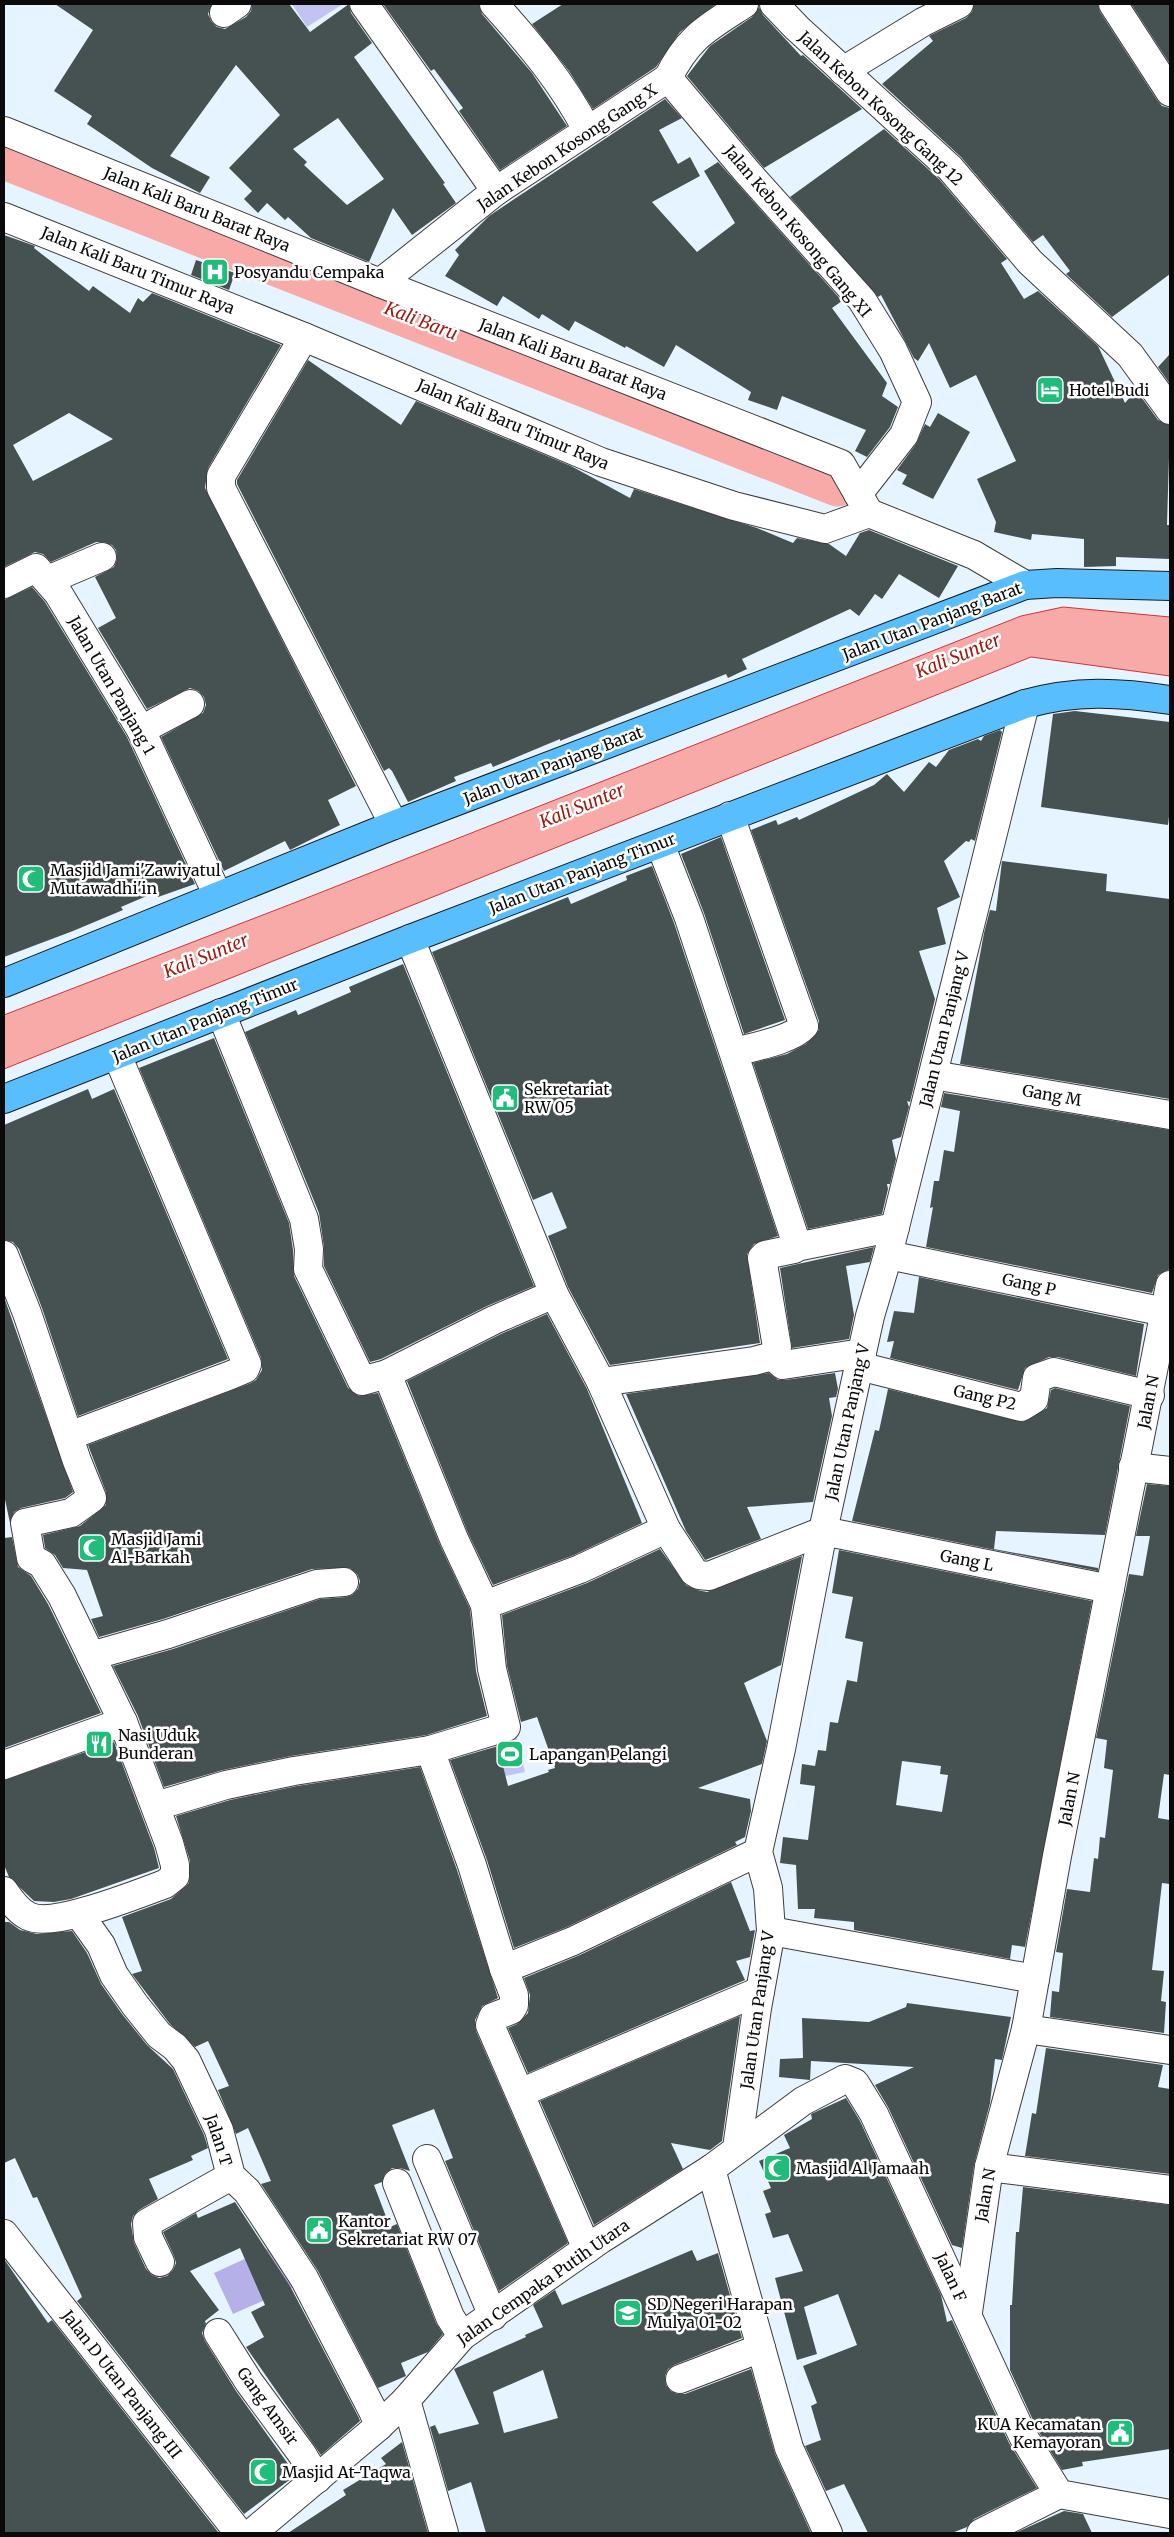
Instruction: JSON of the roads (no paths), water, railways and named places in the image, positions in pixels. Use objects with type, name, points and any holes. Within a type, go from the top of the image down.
[{"type":"main road","name":"Jalan Utan Panjang Barat","points":[[4,983],[394,825],[1027,585],[1057,583],[1170,586]]},
{"type":"main road","name":"Jalan Utan Panjang Timur","points":[[4,1099],[410,939],[1025,704],[1056,695],[1079,693],[1128,693],[1170,700]]},
{"type":"street","points":[[364,4],[496,191]]},
{"type":"street","points":[[494,4],[533,49],[574,105],[587,130]]},
{"type":"street","name":"Jalan Kebon Kosong Gang X","points":[[380,283],[496,191],[668,78],[678,58],[693,39],[744,4]]},
{"type":"street","name":"Jalan Kebon Kosong Gang 12","points":[[774,4],[843,71],[950,168],[1030,262],[1130,355],[1167,397]]},
{"type":"street","points":[[843,71],[923,22],[959,4]]},
{"type":"street","points":[[1113,4],[1170,92]]},
{"type":"street","name":"Jalan Kebon Kosong Gang XI","points":[[668,78],[748,173],[862,300],[893,350],[917,402],[904,435],[863,503]]},
{"type":"street","name":"Jalan Kali Baru Barat Raya","points":[[4,132],[380,283],[841,464],[863,503]]},
{"type":"street","name":"Jalan Kali Baru Timur Raya","points":[[4,217],[304,337],[601,462],[734,506],[825,529],[863,503]]},
{"type":"street","points":[[304,337],[221,476],[221,488],[394,825]]},
{"type":"street","points":[[863,503],[974,555],[1027,585]]},
{"type":"street","points":[[4,584],[36,568],[48,580],[102,557]]},
{"type":"street","name":"Jalan Utan Panjang 1","points":[[48,580],[141,730],[218,896]]},
{"type":"street","points":[[141,730],[190,704]]},
{"type":"street","name":"Jalan Utan Panjang V","points":[[737,2148],[760,1991],[771,1931],[768,1888],[758,1852],[782,1749],[823,1531],[860,1359],[888,1255],[1025,704]]},
{"type":"street","points":[[730,816],[804,1026],[797,1032],[779,1039],[735,1052]]},
{"type":"street","points":[[660,844],[690,918],[797,1240],[796,1247]]},
{"type":"street","points":[[410,939],[554,1294],[601,1382],[666,1530],[694,1572],[699,1575],[709,1576],[823,1531]]},
{"type":"street","points":[[221,1013],[304,1219],[309,1249],[308,1269],[315,1288],[362,1381],[387,1374],[494,1320],[554,1294]]},
{"type":"street","points":[[70,1436],[245,1369],[247,1364],[117,1055]]},
{"type":"street","name":"Gang M","points":[[933,1075],[1170,1115]]},
{"type":"street","points":[[773,1356],[777,1347],[762,1258],[796,1247],[895,1227]]},
{"type":"street","points":[[4,1254],[27,1313],[92,1498],[71,1513],[14,1525],[31,1558],[42,1564],[62,1596],[92,1656],[123,1722],[156,1806],[175,1865],[175,1876],[165,1884],[79,1914],[39,1920],[27,1916],[13,1904],[4,1891]]},
{"type":"street","name":"Gang P","points":[[888,1255],[1168,1312]]},
{"type":"street","name":"Jalan N","points":[[968,2312],[989,2167],[1026,2029],[1057,1856],[1133,1467],[1168,1312],[1170,1285]]},
{"type":"street","points":[[601,1382],[754,1361],[773,1356]]},
{"type":"street","points":[[773,1356],[783,1365],[860,1359]]},
{"type":"street","name":"Gang P2","points":[[860,1359],[1021,1407],[1034,1399],[1037,1378],[1054,1372],[1150,1395]]},
{"type":"street","points":[[156,1806],[226,1785],[286,1772],[430,1750],[506,1727],[492,1669],[485,1605],[454,1539],[387,1374]]},
{"type":"street","points":[[1133,1467],[1170,1471]]},
{"type":"street","points":[[485,1605],[580,1568],[666,1530]]},
{"type":"street","name":"Gang L","points":[[823,1531],[1110,1589]]},
{"type":"street","points":[[92,1656],[168,1634],[317,1584],[344,1582]]},
{"type":"street","points":[[4,1765],[123,1722]]},
{"type":"street","points":[[430,1750],[472,1865],[515,2003],[510,2010],[493,2017],[490,2025],[587,2249]]},
{"type":"street","points":[[504,1969],[573,1941],[758,1852]]},
{"type":"street","name":"Jalan T","points":[[79,1914],[101,1945],[114,1974],[135,2005],[159,2034],[186,2060],[219,2130],[230,2176],[247,2192],[263,2214],[304,2278],[379,2426]]},
{"type":"street","points":[[771,1931],[1035,1980]]},
{"type":"street","points":[[520,2093],[760,1991]]},
{"type":"street","points":[[1026,2029],[1170,2050]]},
{"type":"street","name":"Jalan F","points":[[737,2148],[803,2101],[845,2079],[856,2083],[874,2114],[968,2312],[1023,2436],[1059,2494]]},
{"type":"street","name":"Jalan Cempaka Putih Utara","points":[[265,2529],[317,2479],[379,2426],[406,2400],[462,2336],[587,2249],[711,2169],[737,2148]]},
{"type":"street","points":[[427,2160],[493,2316]]},
{"type":"street","points":[[989,2167],[1170,2190]]},
{"type":"street","points":[[711,2169],[789,2448],[828,2533]]},
{"type":"street","points":[[160,2262],[148,2237],[147,2223],[230,2176]]},
{"type":"street","points":[[397,2183],[450,2317],[462,2336]]},
{"type":"street","name":"Jalan D Utan Panjang III","points":[[4,2234],[239,2533]]},
{"type":"street","name":"Gang Amsir","points":[[218,2333],[248,2382],[302,2454],[317,2479]]},
{"type":"street","points":[[680,2379],[761,2348]]},
{"type":"street","points":[[406,2400],[444,2533]]},
{"type":"street","points":[[980,2533],[1027,2522],[1059,2494],[1170,2514]]},
{"type":"water","name":"Kali Sunter","points":[[1063,607],[1170,617],[1170,676],[1031,657],[4,1069],[4,1015],[299,901],[1021,616]]},
{"type":"waterway","name":"Kali Baru","points":[[4,157],[838,484]]},
{"type":"place","name":"Posyandu Cempaka","points":[[215,272]]},
{"type":"place","name":"Hotel Budi","points":[[1050,390]]},
{"type":"place","name":"Masjid Jami'Zawiyatul Mutawadhi'in","points":[[31,879]]},
{"type":"place","name":"Sekretariat RW 05","points":[[505,1098]]},
{"type":"place","name":"Masjid Jami Al-Barkah","points":[[92,1548]]},
{"type":"place","name":"Nasi Uduk Bunderan","points":[[99,1744]]},
{"type":"place","name":"Lapangan Pelangi","points":[[510,1754]]},
{"type":"place","name":"Masjid Al Jamaah","points":[[777,2168]]},
{"type":"place","name":"Kantor Sekretariat RW 07","points":[[319,2230]]},
{"type":"place","name":"SD Negeri Harapan Mulya 01-02","points":[[628,2313]]},
{"type":"place","name":"KUA Kecamatan Kemayoran","points":[[1120,2433]]},
{"type":"place","name":"Masjid At-Taqwa","points":[[263,2472]]}]
